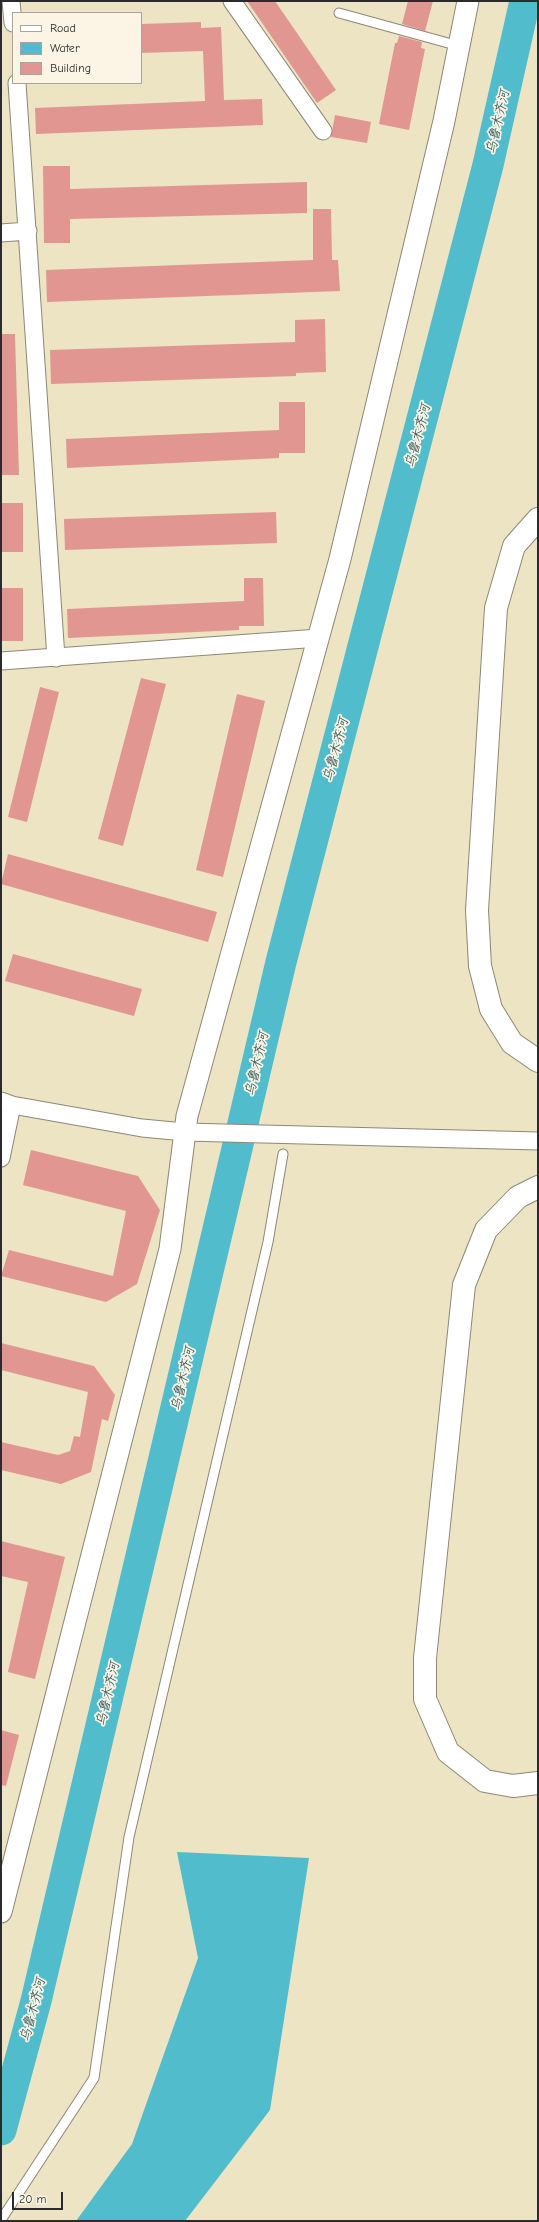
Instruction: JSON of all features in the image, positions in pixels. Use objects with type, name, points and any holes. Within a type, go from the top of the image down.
[{"type":"highway","points":[[538,519],[514,546],[496,608],[477,910],[480,966],[491,1009],[512,1043],[538,1061]]},
{"type":"highway","points":[[538,1187],[518,1197],[486,1230],[464,1285],[425,1658],[426,1699],[448,1752],[485,1781],[513,1786],[538,1783]]},
{"type":"street","points":[[11,1],[12,12]]},
{"type":"street","points":[[232,1],[323,131]]},
{"type":"street","points":[[1,1912],[6,1870],[170,1249],[195,1132],[188,1116],[340,559],[439,144],[468,1]]},
{"type":"street","points":[[18,84],[56,658]]},
{"type":"street","points":[[1,232],[28,231]]},
{"type":"street","points":[[1,661],[319,638]]},
{"type":"street","points":[[1,1158],[7,1103],[142,1128],[195,1132],[538,1141]]},
{"type":"lane","points":[[339,12],[459,46]]},
{"type":"lane","points":[[1,2220],[94,2078],[129,1836],[268,1242],[283,1154]]},
{"type":"water","points":[[177,1852],[309,1858],[270,2110],[185,2221],[76,2221],[132,2144],[198,1958]]},
{"type":"building","points":[[247,1],[275,1],[336,90],[317,103]]},
{"type":"building","points":[[408,1],[433,1],[425,31],[402,24]]},
{"type":"building","points":[[201,22],[201,28],[221,27],[224,100],[262,99],[263,125],[36,134],[35,108],[205,101],[203,51],[142,53],[142,24]]},
{"type":"building","points":[[399,36],[422,42],[421,48],[425,49],[409,130],[379,124],[395,43],[397,43]]},
{"type":"building","points":[[335,115],[371,122],[367,143],[331,137]]},
{"type":"building","points":[[43,166],[70,166],[70,189],[307,182],[307,213],[70,219],[70,243],[44,243]]},
{"type":"building","points":[[313,209],[331,209],[332,260],[338,260],[340,291],[47,302],[46,270],[313,260]]},
{"type":"building","points":[[325,319],[326,372],[296,373],[296,376],[51,384],[50,350],[295,342],[295,320]]},
{"type":"building","points":[[1,334],[15,334],[19,475],[1,475]]},
{"type":"building","points":[[279,402],[305,402],[305,453],[279,453],[279,458],[67,468],[66,439],[279,430]]},
{"type":"building","points":[[1,503],[23,503],[23,552],[1,552]]},
{"type":"building","points":[[276,512],[277,543],[65,550],[64,519]]},
{"type":"building","points":[[244,578],[263,578],[264,626],[239,626],[239,630],[68,638],[67,609],[244,601]]},
{"type":"building","points":[[1,588],[23,588],[23,641],[1,641]]},
{"type":"building","points":[[141,678],[166,684],[123,846],[98,839]]},
{"type":"building","points":[[40,687],[59,692],[27,822],[8,817]]},
{"type":"building","points":[[237,694],[265,701],[223,877],[196,870]]},
{"type":"building","points":[[8,854],[217,912],[208,942],[1,884]]},
{"type":"building","points":[[13,954],[142,989],[134,1016],[5,981]]},
{"type":"building","points":[[31,1150],[138,1176],[160,1210],[137,1284],[106,1302],[1,1276],[9,1250],[113,1276],[126,1211],[23,1185]]},
{"type":"building","points":[[1,1343],[94,1366],[115,1395],[108,1421],[102,1419],[91,1472],[61,1484],[1,1470],[1,1442],[58,1455],[70,1451],[74,1436],[80,1437],[88,1392],[1,1370]]},
{"type":"building","points":[[1,1541],[65,1557],[35,1679],[8,1672],[28,1582],[1,1576]]},
{"type":"building","points":[[1,1730],[19,1735],[6,1786],[1,1785]]},
{"type":"waterway","name":"乌鲁木齐河","points":[[1,2130],[36,2001],[281,962],[488,165],[525,1]]}]
